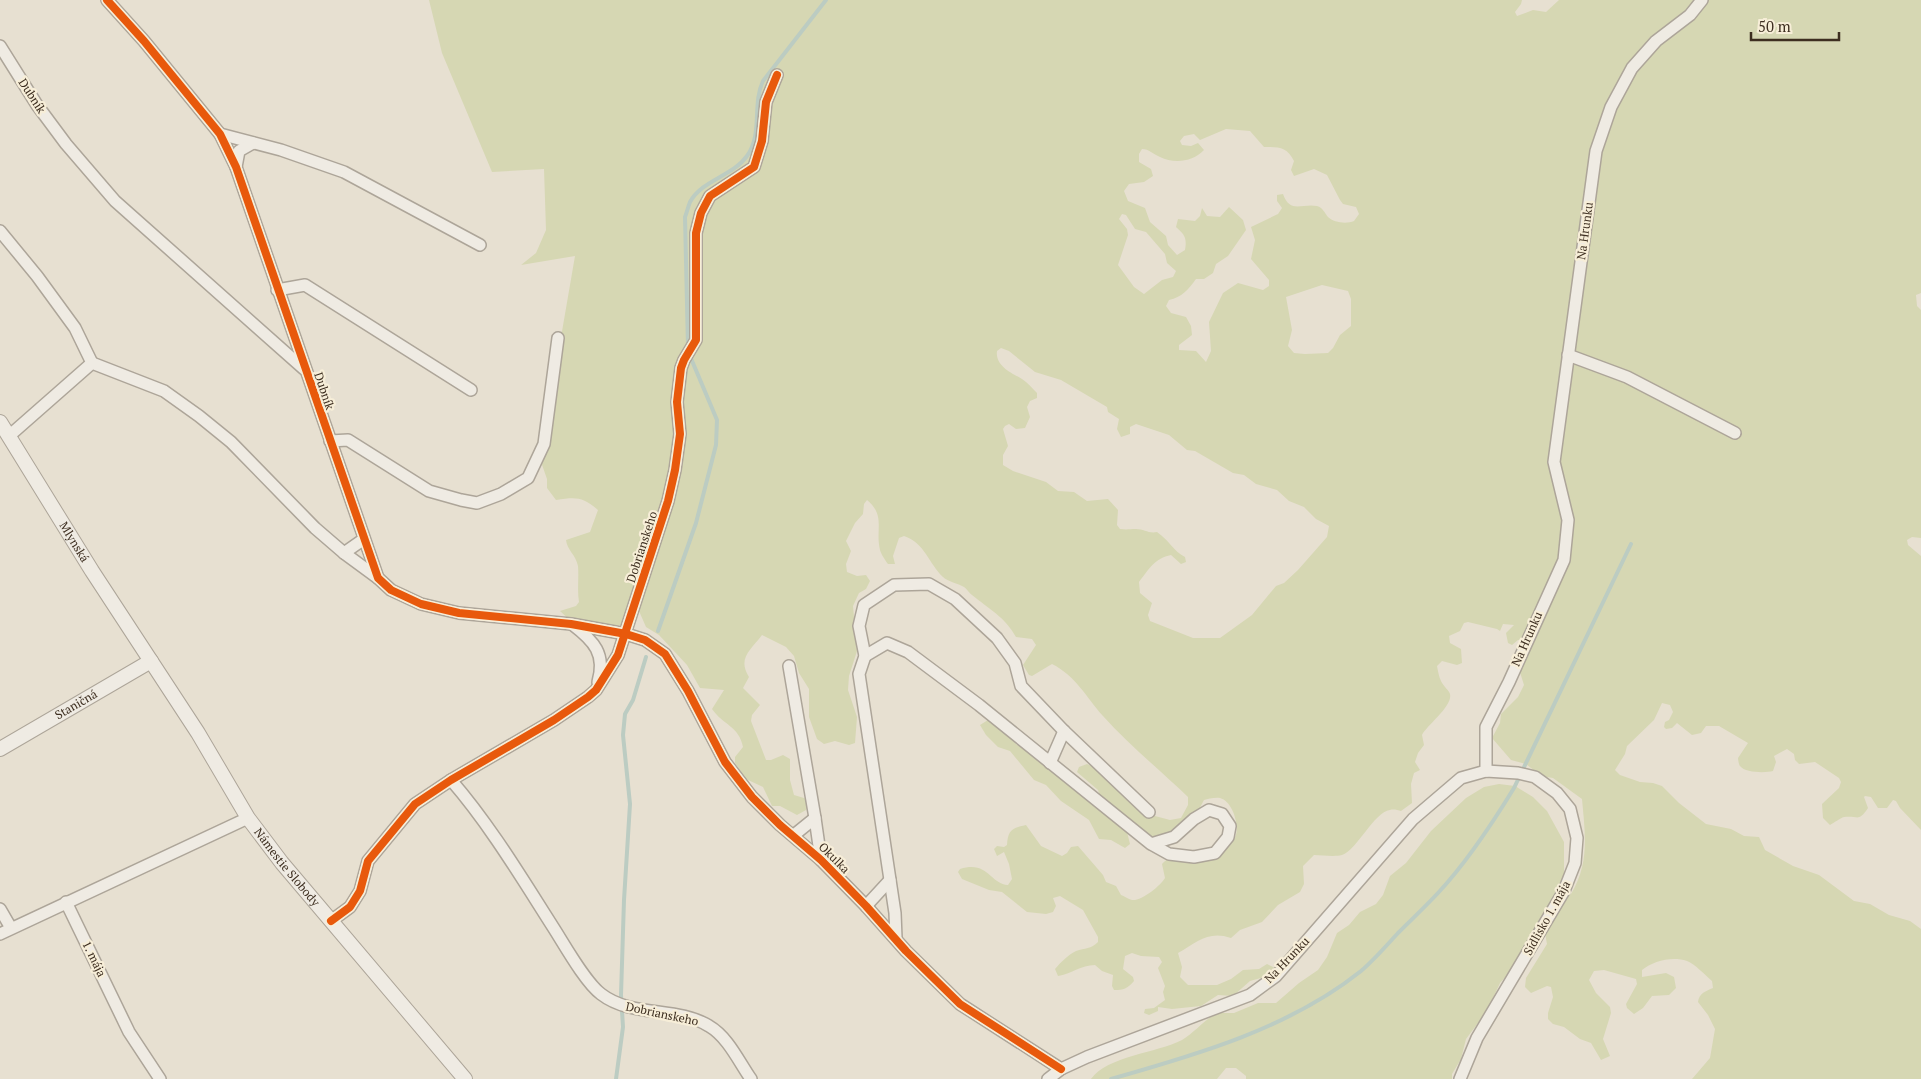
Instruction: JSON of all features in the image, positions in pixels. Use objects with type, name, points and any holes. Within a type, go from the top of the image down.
[{"type":"street","name":"Dubník","points":[[107,0],[144,41],[220,134],[236,167],[378,578]]},
{"type":"street","name":"Na Hrunku","points":[[1048,1079],[1064,1074],[1250,995],[1276,976],[1413,819],[1461,778],[1486,771],[1486,727],[1564,560],[1568,520],[1554,462],[1596,151],[1611,108],[1632,68],[1656,41],[1690,16],[1702,0]]},
{"type":"street","name":"Dubník","points":[[0,46],[37,105],[66,144],[114,201],[305,369]]},
{"type":"street","name":"Dobrianskeho","points":[[331,921],[350,908],[360,891],[368,861],[415,804],[554,720],[596,690],[618,655],[668,501],[675,470],[680,434],[677,402],[681,368],[696,340],[696,233],[701,213],[710,196],[754,167],[762,142],[766,102],[777,75]]},
{"type":"street","points":[[220,134],[281,150],[344,172],[480,245]]},
{"type":"street","points":[[236,167],[239,151],[254,143]]},
{"type":"street","points":[[0,232],[37,276],[75,328],[92,364],[164,391],[199,416],[230,442],[315,528],[392,590],[421,604],[459,613],[571,624],[626,634]]},
{"type":"street","points":[[277,290],[305,285],[471,390]]},
{"type":"street","points":[[330,441],[348,440],[429,491],[477,503],[501,494],[528,478],[544,444],[558,338]]},
{"type":"street","points":[[1568,355],[1627,377],[1735,433]]},
{"type":"street","points":[[9,436],[92,364]]},
{"type":"street","name":"Mlynská","points":[[0,422],[92,571],[150,660]]},
{"type":"street","points":[[344,553],[364,539]]},
{"type":"street","points":[[896,938],[895,913],[859,674],[865,656],[859,626],[864,604],[894,585],[929,584],[955,599],[997,638],[1015,664],[1021,686],[1064,731],[1149,812]]},
{"type":"street","points":[[571,624],[590,638],[600,655],[600,674],[596,690]]},
{"type":"street","name":"Okulka","points":[[626,634],[647,641],[665,654],[688,691],[725,762],[752,797],[780,825],[821,860],[896,938],[906,951],[960,1004],[1064,1074]]},
{"type":"street","points":[[865,656],[887,644],[908,652],[978,705],[1151,844],[1169,854],[1194,857],[1215,852],[1228,837],[1230,826],[1222,814],[1209,810],[1194,819],[1174,837],[1151,844]]},
{"type":"street","name":"Staničná","points":[[0,749],[150,660]]},
{"type":"street","name":"Námestie Slobody","points":[[150,660],[198,733],[248,818],[282,863],[465,1079]]},
{"type":"street","points":[[789,666],[821,860]]},
{"type":"street","points":[[1050,763],[1064,731]]},
{"type":"street","name":"Sídlisko 1. mája","points":[[1460,1079],[1477,1038],[1564,891],[1575,863],[1577,838],[1570,809],[1557,793],[1534,777],[1518,772],[1486,771]]},
{"type":"street","name":"Dobrianskeho","points":[[452,780],[477,812],[578,965],[600,993],[618,1005],[690,1018],[709,1026],[721,1036],[751,1079]]},
{"type":"street","points":[[0,934],[248,818]]},
{"type":"street","points":[[794,835],[815,818]]},
{"type":"street","points":[[866,906],[890,880]]},
{"type":"street","name":"1. mája","points":[[66,902],[129,1032],[160,1079]]},
{"type":"street","points":[[0,909],[11,928]]},
{"type":"green space","points":[[429,0],[1522,0],[1515,12],[1517,16],[1533,10],[1546,12],[1559,0],[1921,0],[1921,293],[1916,295],[1917,306],[1921,310],[1921,538],[1912,537],[1907,540],[1908,545],[1921,556],[1921,830],[1900,808],[1896,801],[1893,800],[1887,808],[1878,808],[1871,797],[1865,796],[1868,808],[1860,817],[1844,817],[1830,825],[1823,818],[1822,804],[1839,788],[1841,782],[1839,778],[1815,762],[1799,764],[1795,760],[1794,754],[1787,749],[1774,756],[1776,762],[1773,771],[1746,770],[1740,766],[1738,758],[1748,743],[1719,726],[1706,726],[1701,733],[1692,735],[1677,723],[1672,728],[1666,729],[1664,727],[1665,722],[1669,720],[1673,712],[1670,705],[1662,703],[1654,720],[1627,746],[1625,754],[1615,770],[1620,775],[1640,782],[1662,786],[1679,803],[1706,824],[1731,829],[1744,836],[1759,837],[1765,850],[1793,866],[1819,875],[1854,901],[1870,904],[1889,915],[1910,921],[1921,929],[1921,1079],[1692,1079],[1710,1058],[1715,1029],[1708,1015],[1698,1002],[1701,994],[1713,988],[1712,981],[1693,965],[1687,961],[1675,959],[1657,962],[1642,970],[1642,977],[1666,973],[1674,977],[1676,988],[1669,995],[1652,996],[1643,1008],[1634,1014],[1627,1008],[1626,1004],[1637,984],[1636,979],[1604,970],[1594,971],[1589,980],[1596,993],[1610,1007],[1611,1013],[1603,1039],[1610,1056],[1601,1060],[1591,1043],[1580,1039],[1564,1027],[1553,1024],[1548,1019],[1553,997],[1551,987],[1547,986],[1531,993],[1525,987],[1526,978],[1547,944],[1545,933],[1500,983],[1487,1011],[1466,1039],[1461,1059],[1452,1074],[1452,1079],[1246,1079],[1246,1076],[1236,1068],[1226,1068],[1217,1079],[1091,1079],[1098,1071],[1108,1065],[1182,1040],[1218,1013],[1234,1013],[1258,1003],[1276,1003],[1299,983],[1318,970],[1327,957],[1337,933],[1349,925],[1360,912],[1376,904],[1383,895],[1390,876],[1406,863],[1431,831],[1466,798],[1484,787],[1499,784],[1515,786],[1533,797],[1547,811],[1564,842],[1564,874],[1559,892],[1564,896],[1571,894],[1584,859],[1585,836],[1582,799],[1553,778],[1541,776],[1526,764],[1511,760],[1492,738],[1500,723],[1501,714],[1518,697],[1524,685],[1518,666],[1528,655],[1530,648],[1525,640],[1518,640],[1512,645],[1508,643],[1506,633],[1514,625],[1503,624],[1500,631],[1468,622],[1464,623],[1460,631],[1449,636],[1450,643],[1461,649],[1462,663],[1457,665],[1442,661],[1437,666],[1441,681],[1450,694],[1450,699],[1444,710],[1422,735],[1424,745],[1418,753],[1415,762],[1420,770],[1414,773],[1411,784],[1412,803],[1401,811],[1390,810],[1384,812],[1348,852],[1332,856],[1314,855],[1303,866],[1304,884],[1300,892],[1278,905],[1262,922],[1240,930],[1231,938],[1216,935],[1203,938],[1178,953],[1182,967],[1180,977],[1188,985],[1217,985],[1231,979],[1243,970],[1259,969],[1267,964],[1275,968],[1268,976],[1250,981],[1233,996],[1218,995],[1201,1006],[1172,1009],[1158,1007],[1158,1011],[1149,1015],[1144,1013],[1145,1009],[1154,1008],[1165,1000],[1163,992],[1165,986],[1158,968],[1162,962],[1159,957],[1141,956],[1132,953],[1125,956],[1123,969],[1133,977],[1134,981],[1123,989],[1114,990],[1112,986],[1113,975],[1102,971],[1095,965],[1085,966],[1058,976],[1055,969],[1062,961],[1076,951],[1093,946],[1098,942],[1098,937],[1083,910],[1060,896],[1053,898],[1056,906],[1053,912],[1046,914],[1027,912],[1002,892],[989,890],[962,879],[958,872],[960,869],[969,867],[983,870],[1002,884],[1008,885],[1012,879],[1009,864],[1004,852],[997,856],[994,849],[997,846],[1004,847],[1007,845],[1008,836],[1012,830],[1026,825],[1041,846],[1062,856],[1071,847],[1078,846],[1103,875],[1106,882],[1116,886],[1121,895],[1131,900],[1136,900],[1155,889],[1163,881],[1165,878],[1162,864],[1167,860],[1180,856],[1214,856],[1230,845],[1235,838],[1237,830],[1234,813],[1228,803],[1220,798],[1204,800],[1196,815],[1164,845],[1127,832],[1130,844],[1125,848],[1111,840],[1099,839],[1089,820],[1061,801],[1046,785],[1034,780],[1010,751],[998,747],[986,735],[980,725],[988,720],[996,723],[1017,745],[1025,748],[1042,763],[1060,772],[1080,794],[1094,802],[1101,800],[1098,790],[1077,772],[1079,767],[1087,764],[1098,769],[1103,777],[1112,781],[1140,811],[1152,817],[1170,820],[1181,818],[1188,805],[1188,797],[1113,726],[1068,675],[1052,664],[1032,676],[1029,675],[1023,665],[1036,645],[1032,639],[1016,637],[1002,619],[965,588],[943,577],[922,549],[911,539],[904,536],[899,538],[893,556],[895,564],[888,564],[880,550],[878,517],[873,506],[867,500],[864,504],[863,514],[855,523],[846,541],[851,551],[846,564],[847,572],[857,576],[866,575],[870,581],[866,589],[859,593],[853,606],[857,651],[849,676],[848,690],[857,717],[855,743],[849,745],[835,741],[824,744],[817,739],[809,717],[809,689],[799,673],[794,656],[786,647],[762,635],[745,659],[744,665],[749,677],[743,688],[760,705],[752,715],[751,721],[766,760],[783,755],[790,759],[790,780],[794,795],[804,798],[810,803],[806,810],[797,815],[780,806],[772,806],[763,787],[746,779],[735,763],[735,757],[743,747],[741,740],[738,734],[712,709],[724,690],[700,688],[687,665],[659,635],[646,627],[639,611],[633,611],[628,620],[621,625],[603,628],[573,623],[560,611],[576,606],[579,602],[578,566],[566,540],[590,532],[598,510],[579,499],[556,500],[547,488],[547,479],[540,459],[575,256],[521,265],[536,253],[546,230],[544,169],[492,172],[442,53]],"holes":[[[1226,129],[1250,131],[1264,147],[1285,150],[1291,156],[1294,161],[1291,170],[1294,176],[1314,169],[1327,175],[1343,204],[1356,207],[1359,214],[1354,221],[1337,222],[1328,217],[1317,206],[1293,206],[1289,204],[1283,194],[1277,195],[1277,201],[1282,208],[1278,214],[1251,227],[1255,240],[1251,259],[1269,280],[1269,286],[1263,290],[1238,283],[1223,293],[1209,322],[1211,351],[1206,362],[1196,351],[1179,350],[1179,345],[1192,335],[1191,326],[1186,317],[1171,313],[1166,306],[1169,300],[1178,297],[1196,279],[1204,279],[1213,273],[1216,264],[1228,256],[1246,230],[1243,220],[1229,207],[1220,217],[1207,216],[1202,208],[1200,216],[1195,221],[1178,219],[1176,227],[1186,242],[1185,250],[1177,255],[1168,245],[1166,236],[1150,222],[1145,208],[1128,201],[1124,191],[1129,184],[1144,182],[1153,176],[1151,169],[1139,162],[1139,154],[1142,149],[1171,161],[1183,161],[1200,154],[1204,150],[1198,143],[1191,146],[1182,145],[1180,141],[1184,136],[1194,134],[1200,140]],[[1122,214],[1126,215],[1135,229],[1146,232],[1165,254],[1167,263],[1176,271],[1173,277],[1162,280],[1144,294],[1134,287],[1118,265],[1128,235],[1127,229],[1119,219]],[[1322,285],[1348,291],[1351,299],[1351,326],[1340,335],[1328,353],[1294,353],[1288,346],[1292,330],[1286,297]],[[1001,348],[1009,351],[1035,372],[1061,380],[1107,407],[1108,412],[1119,419],[1117,429],[1121,437],[1130,434],[1130,427],[1136,424],[1169,435],[1187,450],[1195,451],[1233,473],[1244,475],[1256,484],[1277,490],[1289,501],[1304,507],[1316,519],[1329,526],[1327,537],[1298,570],[1284,583],[1276,586],[1252,615],[1220,638],[1193,638],[1150,621],[1148,615],[1152,603],[1140,593],[1139,582],[1153,565],[1165,556],[1171,555],[1181,564],[1186,562],[1185,557],[1177,552],[1157,532],[1139,529],[1120,529],[1117,525],[1118,510],[1108,499],[1087,501],[1074,492],[1058,491],[1046,482],[1013,471],[1003,465],[1003,455],[1008,446],[1003,429],[1009,424],[1016,429],[1025,428],[1030,417],[1027,407],[1030,401],[1037,398],[1037,393],[1001,365],[997,351]]]},
{"type":"waterway","points":[[688,347],[685,217],[690,202],[702,188],[734,169],[747,156],[755,138],[758,99],[763,81],[826,0]]},
{"type":"waterway","points":[[658,631],[696,523],[716,445],[717,420],[690,356]]},
{"type":"waterway","points":[[1111,1079],[1209,1049],[1273,1024],[1304,1009],[1333,991],[1361,971],[1375,958],[1449,881],[1488,829],[1514,788],[1631,544]]},
{"type":"waterway","points":[[616,1079],[623,1027],[621,995],[630,804],[623,735],[625,714],[633,700],[646,657]]},
{"type":"cycle path","points":[[107,0],[144,41],[220,134],[236,167],[378,578],[391,590],[421,604],[459,613],[571,624],[626,634],[645,640],[665,654],[688,691],[725,762],[752,797],[780,825],[821,860],[906,951],[960,1004],[1061,1069]]},
{"type":"cycle path","points":[[331,921],[350,907],[360,891],[368,861],[415,804],[451,780],[554,720],[588,697],[596,690],[618,655],[668,501],[675,470],[680,434],[677,402],[681,368],[696,340],[696,233],[701,213],[710,196],[754,167],[762,141],[766,102],[777,75]]}]
